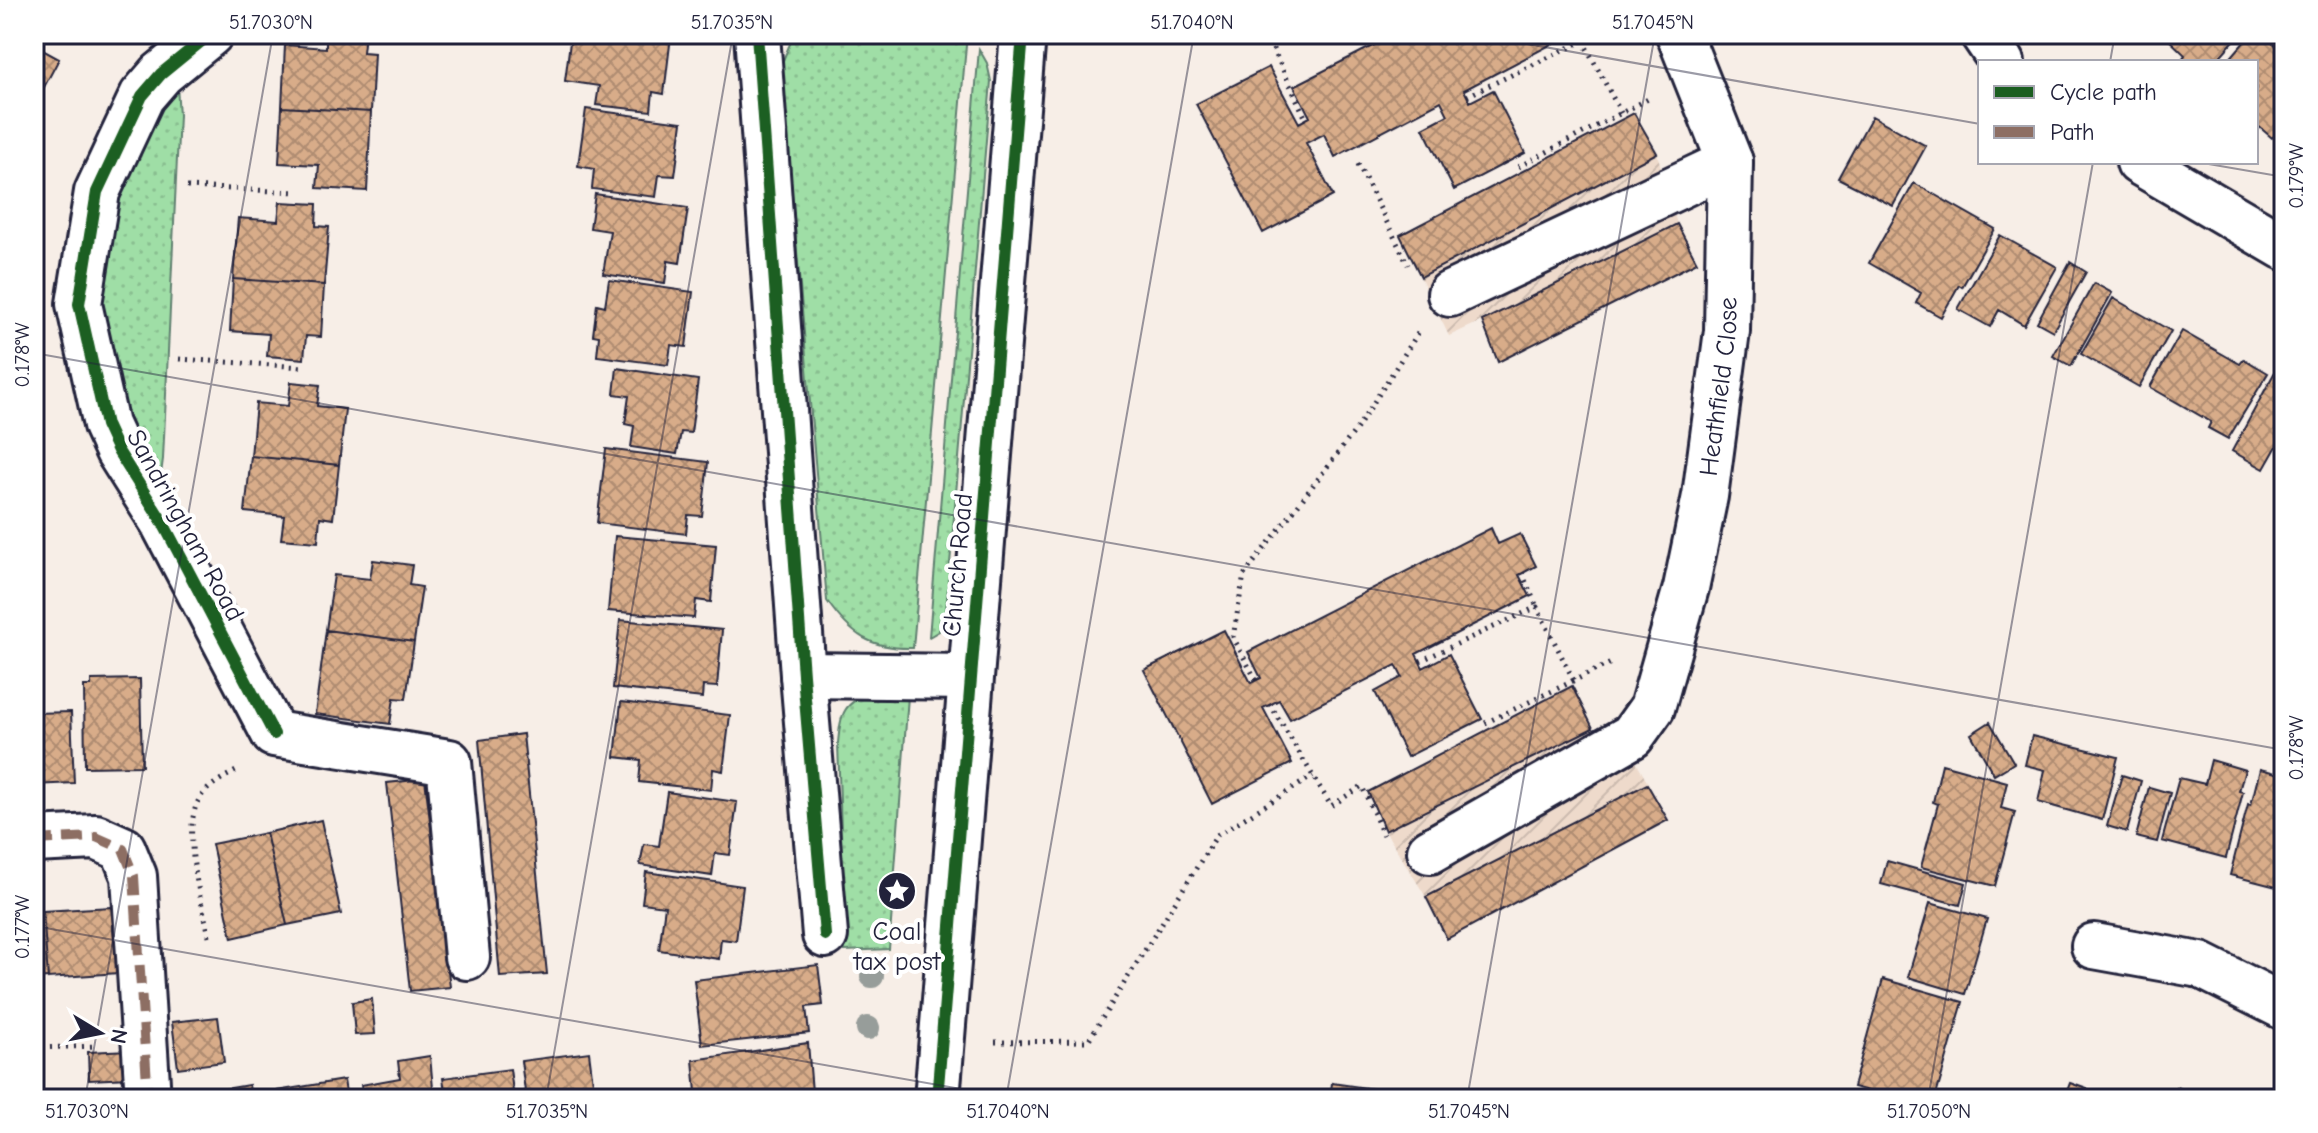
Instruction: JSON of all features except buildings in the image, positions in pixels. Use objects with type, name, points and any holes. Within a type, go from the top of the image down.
[{"type":"street","name":"Sandringham Road","points":[[210,34],[161,74],[142,96],[97,192],[79,304],[106,425],[118,451],[162,521],[274,734]]},
{"type":"street","points":[[757,34],[825,935]]},
{"type":"street","name":"Church Road","points":[[937,1099],[1023,34]]},
{"type":"street","name":"Heathfield Close","points":[[1430,851],[1632,736],[1652,708],[1686,588],[1705,496],[1727,331],[1730,162],[1679,34]]},
{"type":"street","points":[[1983,34],[2001,60]]},
{"type":"street","points":[[1438,296],[1730,162]]},
{"type":"street","points":[[2142,164],[2284,247]]},
{"type":"street","points":[[803,675],[970,677]]},
{"type":"street","points":[[274,734],[449,762],[467,957]]},
{"type":"street","points":[[34,840],[96,837],[123,849],[134,876],[148,1099]]},
{"type":"street","points":[[2094,946],[2200,965],[2284,1007]]},
{"type":"path","points":[[1266,34],[1306,119]]},
{"type":"path","points":[[1467,96],[1582,37],[1621,113]]},
{"type":"path","points":[[1518,167],[1696,74]]},
{"type":"path","points":[[1256,680],[1233,637],[1244,575],[1366,414],[1417,336],[1438,296],[1358,164]]},
{"type":"path","points":[[187,187],[297,192]]},
{"type":"path","points":[[179,359],[303,367]]},
{"type":"path","points":[[1522,573],[1574,681]]},
{"type":"path","points":[[1420,661],[1537,607]]},
{"type":"path","points":[[1485,723],[1673,634]]},
{"type":"path","points":[[1270,704],[1331,806],[1362,786],[1384,835],[1430,851]]},
{"type":"path","points":[[209,936],[193,854],[193,821],[201,796],[237,770],[261,766],[274,734]]},
{"type":"path","points":[[995,1042],[1088,1041],[1217,835],[1313,776]]},
{"type":"path","points":[[34,1048],[145,1045]]},
{"type":"shaded area","points":[[1634,113],[1657,153],[1677,224],[1697,262],[1498,362],[1482,321],[1449,336],[1400,235]]},
{"type":"shaded area","points":[[1572,686],[1593,728],[1634,758],[1668,820],[1447,939],[1426,897],[1385,831],[1368,792]]},
{"type":"green space","points":[[797,34],[967,34],[913,648],[885,646],[863,638],[845,623],[827,601],[781,65]]},
{"type":"green space","points":[[979,49],[987,63],[991,81],[946,611],[939,631],[929,637]]},
{"type":"green space","points":[[177,86],[179,115],[163,459],[158,497],[130,436],[114,389],[103,330],[103,258],[111,213],[123,178],[136,151]]},
{"type":"green space","points":[[874,690],[908,696],[889,949],[845,951],[839,732],[850,704]]},
{"type":"marked path","points":[[34,840],[96,837],[123,849],[134,876],[148,1099]]},
{"type":"cycle path","points":[[210,34],[161,74],[142,96],[97,192],[79,304],[106,425],[118,451],[162,521],[274,734]]},
{"type":"cycle path","points":[[757,34],[825,935]]},
{"type":"cycle path","points":[[937,1099],[1023,34]]},
{"type":"place","name":"Coal tax post","points":[[897,891]]}]
